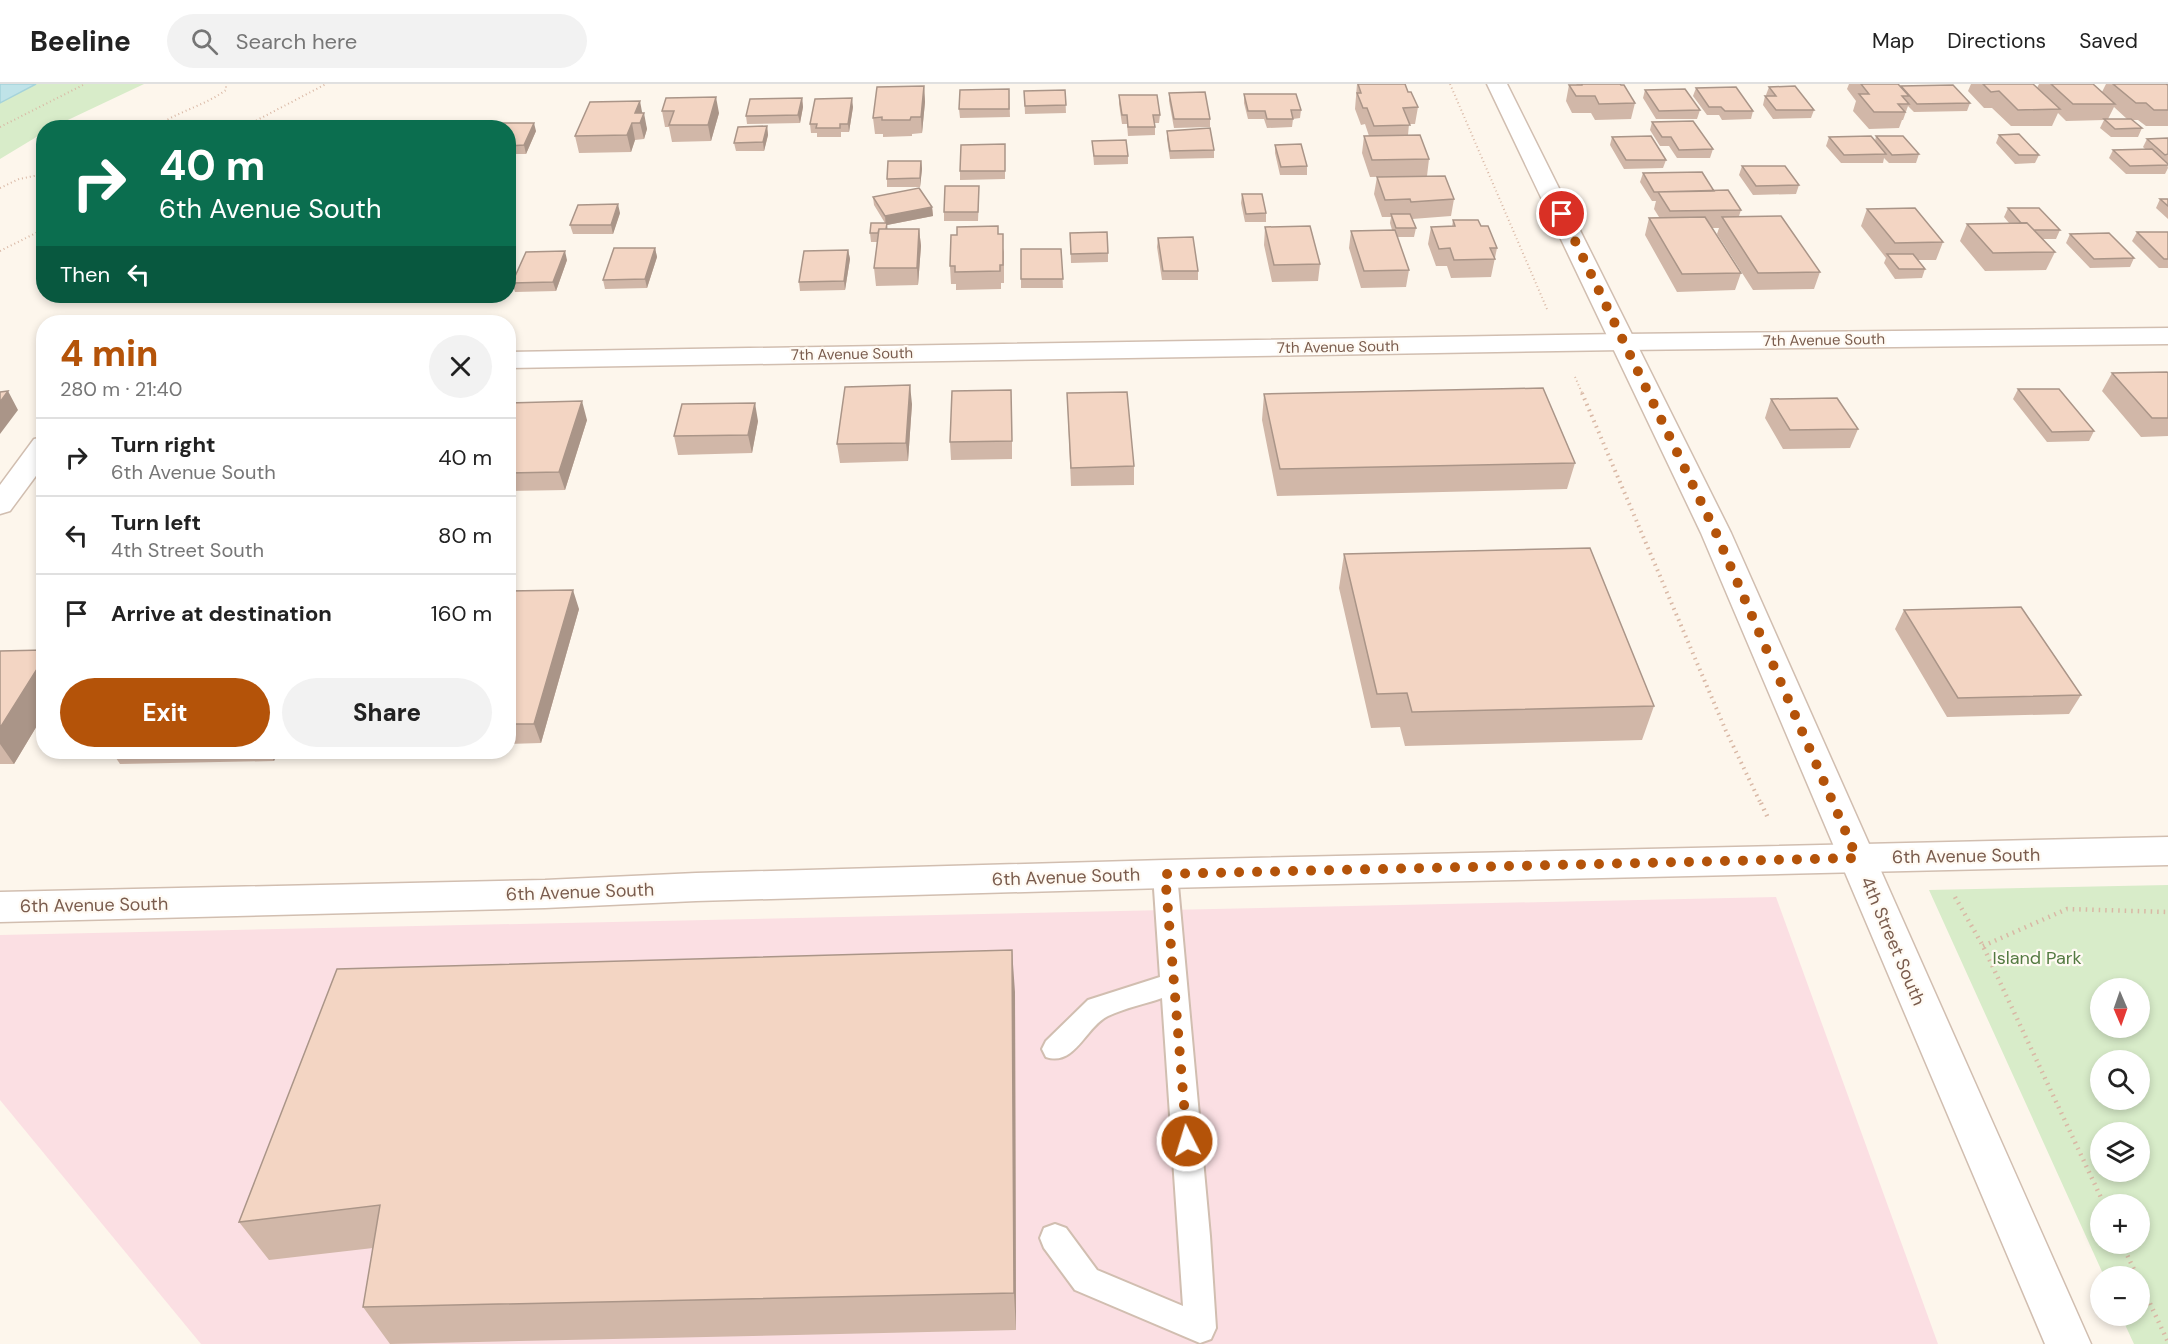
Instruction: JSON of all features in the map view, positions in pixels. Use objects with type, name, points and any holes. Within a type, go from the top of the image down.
[{"type":"street","name":"4th Street South","points":[[1497,84],[1716,533],[2068,1344]]},
{"type":"street","name":"7th Avenue South","points":[[516,360],[1623,342],[2168,336]]},
{"type":"street","points":[[0,505],[36,457]]},
{"type":"street","name":"6th Avenue South","points":[[0,908],[545,894],[696,887],[1165,874],[2168,852]]},
{"type":"lane","points":[[1055,1238],[1086,1280],[1200,1328],[1194,1224],[1165,874]]},
{"type":"lane","points":[[1056,1049],[1097,1008],[1173,984]]},
{"type":"path","points":[[0,127],[86,84]]},
{"type":"path","points":[[167,120],[181,111],[216,99],[226,90],[226,84]]},
{"type":"path","points":[[257,120],[326,84]]},
{"type":"path","points":[[1450,84],[1548,312]]},
{"type":"path","points":[[0,188],[19,179],[36,176]]},
{"type":"path","points":[[0,252],[36,233]]},
{"type":"path","points":[[1572,369],[1726,731],[1769,822]]},
{"type":"path","points":[[1953,893],[1983,946],[2098,1194]]},
{"type":"path","points":[[1983,946],[2067,909],[2168,912]]},
{"type":"path","points":[[2150,1304],[2168,1342]]},
{"type":"shaded area","points":[[1776,897],[1938,1344],[201,1344],[0,1100],[0,935]]},
{"type":"green space","points":[[36,84],[144,84],[68,120],[36,120],[36,137],[0,159],[0,103]]},
{"type":"green space","name":"Island Park","points":[[2168,885],[2168,1344],[2134,1344],[2126,1326],[2150,1326],[2150,1266],[2099,1266],[2094,1254],[2150,1254],[2150,1194],[2090,1194],[2090,1245],[1929,890]]},
{"type":"water","points":[[0,84],[36,84],[0,103]]},
{"type":"building","points":[[1358,84],[1405,84],[1418,107],[1403,108],[1410,125],[1374,126],[1367,108],[1363,108],[1357,93],[1361,93]]},
{"type":"building","points":[[1861,84],[1898,84],[1909,96],[1902,96],[1909,104],[1898,104],[1905,112],[1874,112],[1859,94],[1869,94]]},
{"type":"building","points":[[1983,84],[2033,84],[2060,109],[2018,110],[1999,91],[1991,92]]},
{"type":"building","points":[[2051,84],[2093,84],[2115,104],[2073,104]]},
{"type":"building","points":[[2113,84],[2166,84],[2168,85],[2168,110],[2154,110],[2146,103],[2136,103]]},
{"type":"building","points":[[1569,85],[1624,85],[1635,103],[1599,104],[1595,96],[1576,96]]},
{"type":"building","points":[[1953,85],[1970,103],[1917,104],[1901,86]]},
{"type":"building","points":[[924,86],[921,117],[911,117],[910,120],[873,118],[877,87]]},
{"type":"building","points":[[1795,86],[1814,110],[1776,110],[1765,96],[1776,96],[1769,87]]},
{"type":"building","points":[[1736,87],[1753,111],[1725,111],[1721,107],[1709,107],[1696,88]]},
{"type":"building","points":[[1009,89],[1009,109],[959,109],[960,90]]},
{"type":"building","points":[[1685,89],[1700,110],[1659,111],[1645,90]]},
{"type":"building","points":[[1065,90],[1066,105],[1025,106],[1024,91]]},
{"type":"building","points":[[1205,92],[1210,119],[1174,119],[1169,93]]},
{"type":"building","points":[[1244,94],[1296,94],[1301,110],[1291,110],[1293,119],[1267,119],[1265,111],[1248,111]]},
{"type":"building","points":[[1119,95],[1157,95],[1160,115],[1153,115],[1155,127],[1128,127],[1127,115],[1122,115]]},
{"type":"building","points":[[716,97],[708,125],[669,125],[674,111],[662,111],[666,98]]},
{"type":"building","points":[[802,98],[798,115],[746,116],[750,99]]},
{"type":"building","points":[[852,98],[848,124],[840,124],[840,128],[816,128],[817,124],[810,124],[815,99]]},
{"type":"building","points":[[640,101],[635,113],[644,113],[640,123],[632,123],[627,135],[575,136],[590,102]]},
{"type":"building","points":[[2104,119],[2131,119],[2142,128],[2115,129]]},
{"type":"building","points":[[1693,121],[1713,149],[1679,150],[1671,137],[1662,137],[1652,122]]},
{"type":"building","points":[[516,123],[534,123],[524,145],[516,146]]},
{"type":"building","points":[[767,126],[763,142],[734,143],[738,127]]},
{"type":"building","points":[[1210,128],[1214,150],[1170,151],[1167,131]]},
{"type":"building","points":[[2019,134],[2039,155],[2019,155],[1999,135]]},
{"type":"building","points":[[1420,135],[1429,159],[1372,160],[1364,136]]},
{"type":"building","points":[[1651,136],[1666,160],[1626,160],[1612,137]]},
{"type":"building","points":[[1871,136],[1886,154],[1844,155],[1829,137]]},
{"type":"building","points":[[1876,136],[1903,136],[1919,154],[1892,155]]},
{"type":"building","points":[[2168,138],[2168,154],[2165,155],[2147,139]]},
{"type":"building","points":[[1126,140],[1128,156],[1094,156],[1092,141]]},
{"type":"building","points":[[1005,144],[1005,171],[960,171],[961,145]]},
{"type":"building","points":[[1301,144],[1307,166],[1281,167],[1275,145]]},
{"type":"building","points":[[2152,149],[2168,165],[2130,166],[2113,150]]},
{"type":"building","points":[[888,161],[921,161],[920,178],[887,179]]},
{"type":"building","points":[[1742,166],[1785,166],[1799,185],[1756,186]]},
{"type":"building","points":[[1702,172],[1714,191],[1654,192],[1643,173]]},
{"type":"building","points":[[1445,176],[1454,199],[1411,202],[1410,199],[1385,200],[1377,177]]},
{"type":"building","points":[[945,186],[979,186],[978,212],[944,212]]},
{"type":"building","points":[[919,188],[932,207],[885,216],[873,197]]},
{"type":"building","points":[[1728,190],[1741,210],[1670,211],[1658,192]]},
{"type":"building","points":[[1242,194],[1262,194],[1266,213],[1246,214]]},
{"type":"building","points":[[2160,199],[2168,199],[2168,206]]},
{"type":"building","points":[[618,204],[611,225],[570,225],[578,205]]},
{"type":"building","points":[[1915,208],[1943,242],[1895,243],[1867,209]]},
{"type":"building","points":[[2008,208],[2039,208],[2060,230],[2034,230],[2027,223],[2021,223]]},
{"type":"building","points":[[1391,214],[1410,214],[1416,228],[1396,228]]},
{"type":"building","points":[[1781,216],[1820,272],[1758,273],[1722,217]]},
{"type":"building","points":[[1705,217],[1741,273],[1682,274],[1649,218]]},
{"type":"building","points":[[1453,220],[1478,220],[1481,226],[1488,226],[1497,248],[1490,248],[1495,259],[1454,260],[1450,248],[1439,249],[1431,227],[1455,226]]},
{"type":"building","points":[[871,223],[887,223],[886,229],[879,229],[878,233],[870,233]]},
{"type":"building","points":[[2027,223],[2055,252],[1993,253],[1967,224]]},
{"type":"building","points":[[998,226],[998,234],[1003,234],[1003,265],[1000,265],[1000,271],[955,272],[955,266],[950,266],[951,235],[957,235],[957,227]]},
{"type":"building","points":[[1310,226],[1320,264],[1274,265],[1265,227]]},
{"type":"building","points":[[879,229],[919,229],[917,268],[874,268]]},
{"type":"building","points":[[1395,230],[1409,270],[1364,271],[1351,231]]},
{"type":"building","points":[[1107,232],[1108,253],[1071,254],[1070,233]]},
{"type":"building","points":[[2137,232],[2168,232],[2168,259],[2164,259]]},
{"type":"building","points":[[2109,233],[2134,258],[2094,259],[2070,234]]},
{"type":"building","points":[[1193,237],[1198,271],[1163,271],[1158,238]]},
{"type":"building","points":[[614,248],[655,248],[645,279],[603,280]]},
{"type":"building","points":[[1021,249],[1061,249],[1063,279],[1021,279]]},
{"type":"building","points":[[848,250],[844,281],[799,282],[804,251]]},
{"type":"building","points":[[565,251],[553,282],[516,283],[516,274],[526,252]]},
{"type":"building","points":[[1887,254],[1913,254],[1925,269],[1899,269]]},
{"type":"building","points":[[2167,372],[2168,418],[2152,418],[2112,373]]},
{"type":"building","points":[[910,385],[906,443],[837,444],[845,387]]},
{"type":"building","points":[[1543,388],[1575,463],[1280,469],[1264,394]]},
{"type":"building","points":[[2018,389],[2059,389],[2094,431],[2052,432]]},
{"type":"building","points":[[1011,390],[1012,441],[950,442],[952,391]]},
{"type":"building","points":[[8,391],[0,402],[0,392]]},
{"type":"building","points":[[1127,392],[1134,466],[1071,468],[1067,393]]},
{"type":"building","points":[[1837,398],[1858,429],[1790,430],[1771,399]]},
{"type":"building","points":[[582,401],[559,472],[516,473],[516,403]]},
{"type":"building","points":[[755,403],[748,435],[674,436],[682,404]]},
{"type":"building","points":[[1590,548],[1654,706],[1412,712],[1407,693],[1377,694],[1344,554]]},
{"type":"building","points":[[573,590],[534,724],[516,724],[516,591]]},
{"type":"building","points":[[2021,607],[2081,695],[1958,698],[1904,610]]},
{"type":"building","points":[[36,650],[36,671],[0,728],[0,651]]},
{"type":"building","points":[[1012,950],[1014,1293],[363,1307],[380,1205],[239,1222],[337,969]]},
{"type":"route","points":[[1187,1141],[1165,874],[1857,858],[1716,533],[1562,214]]}]
